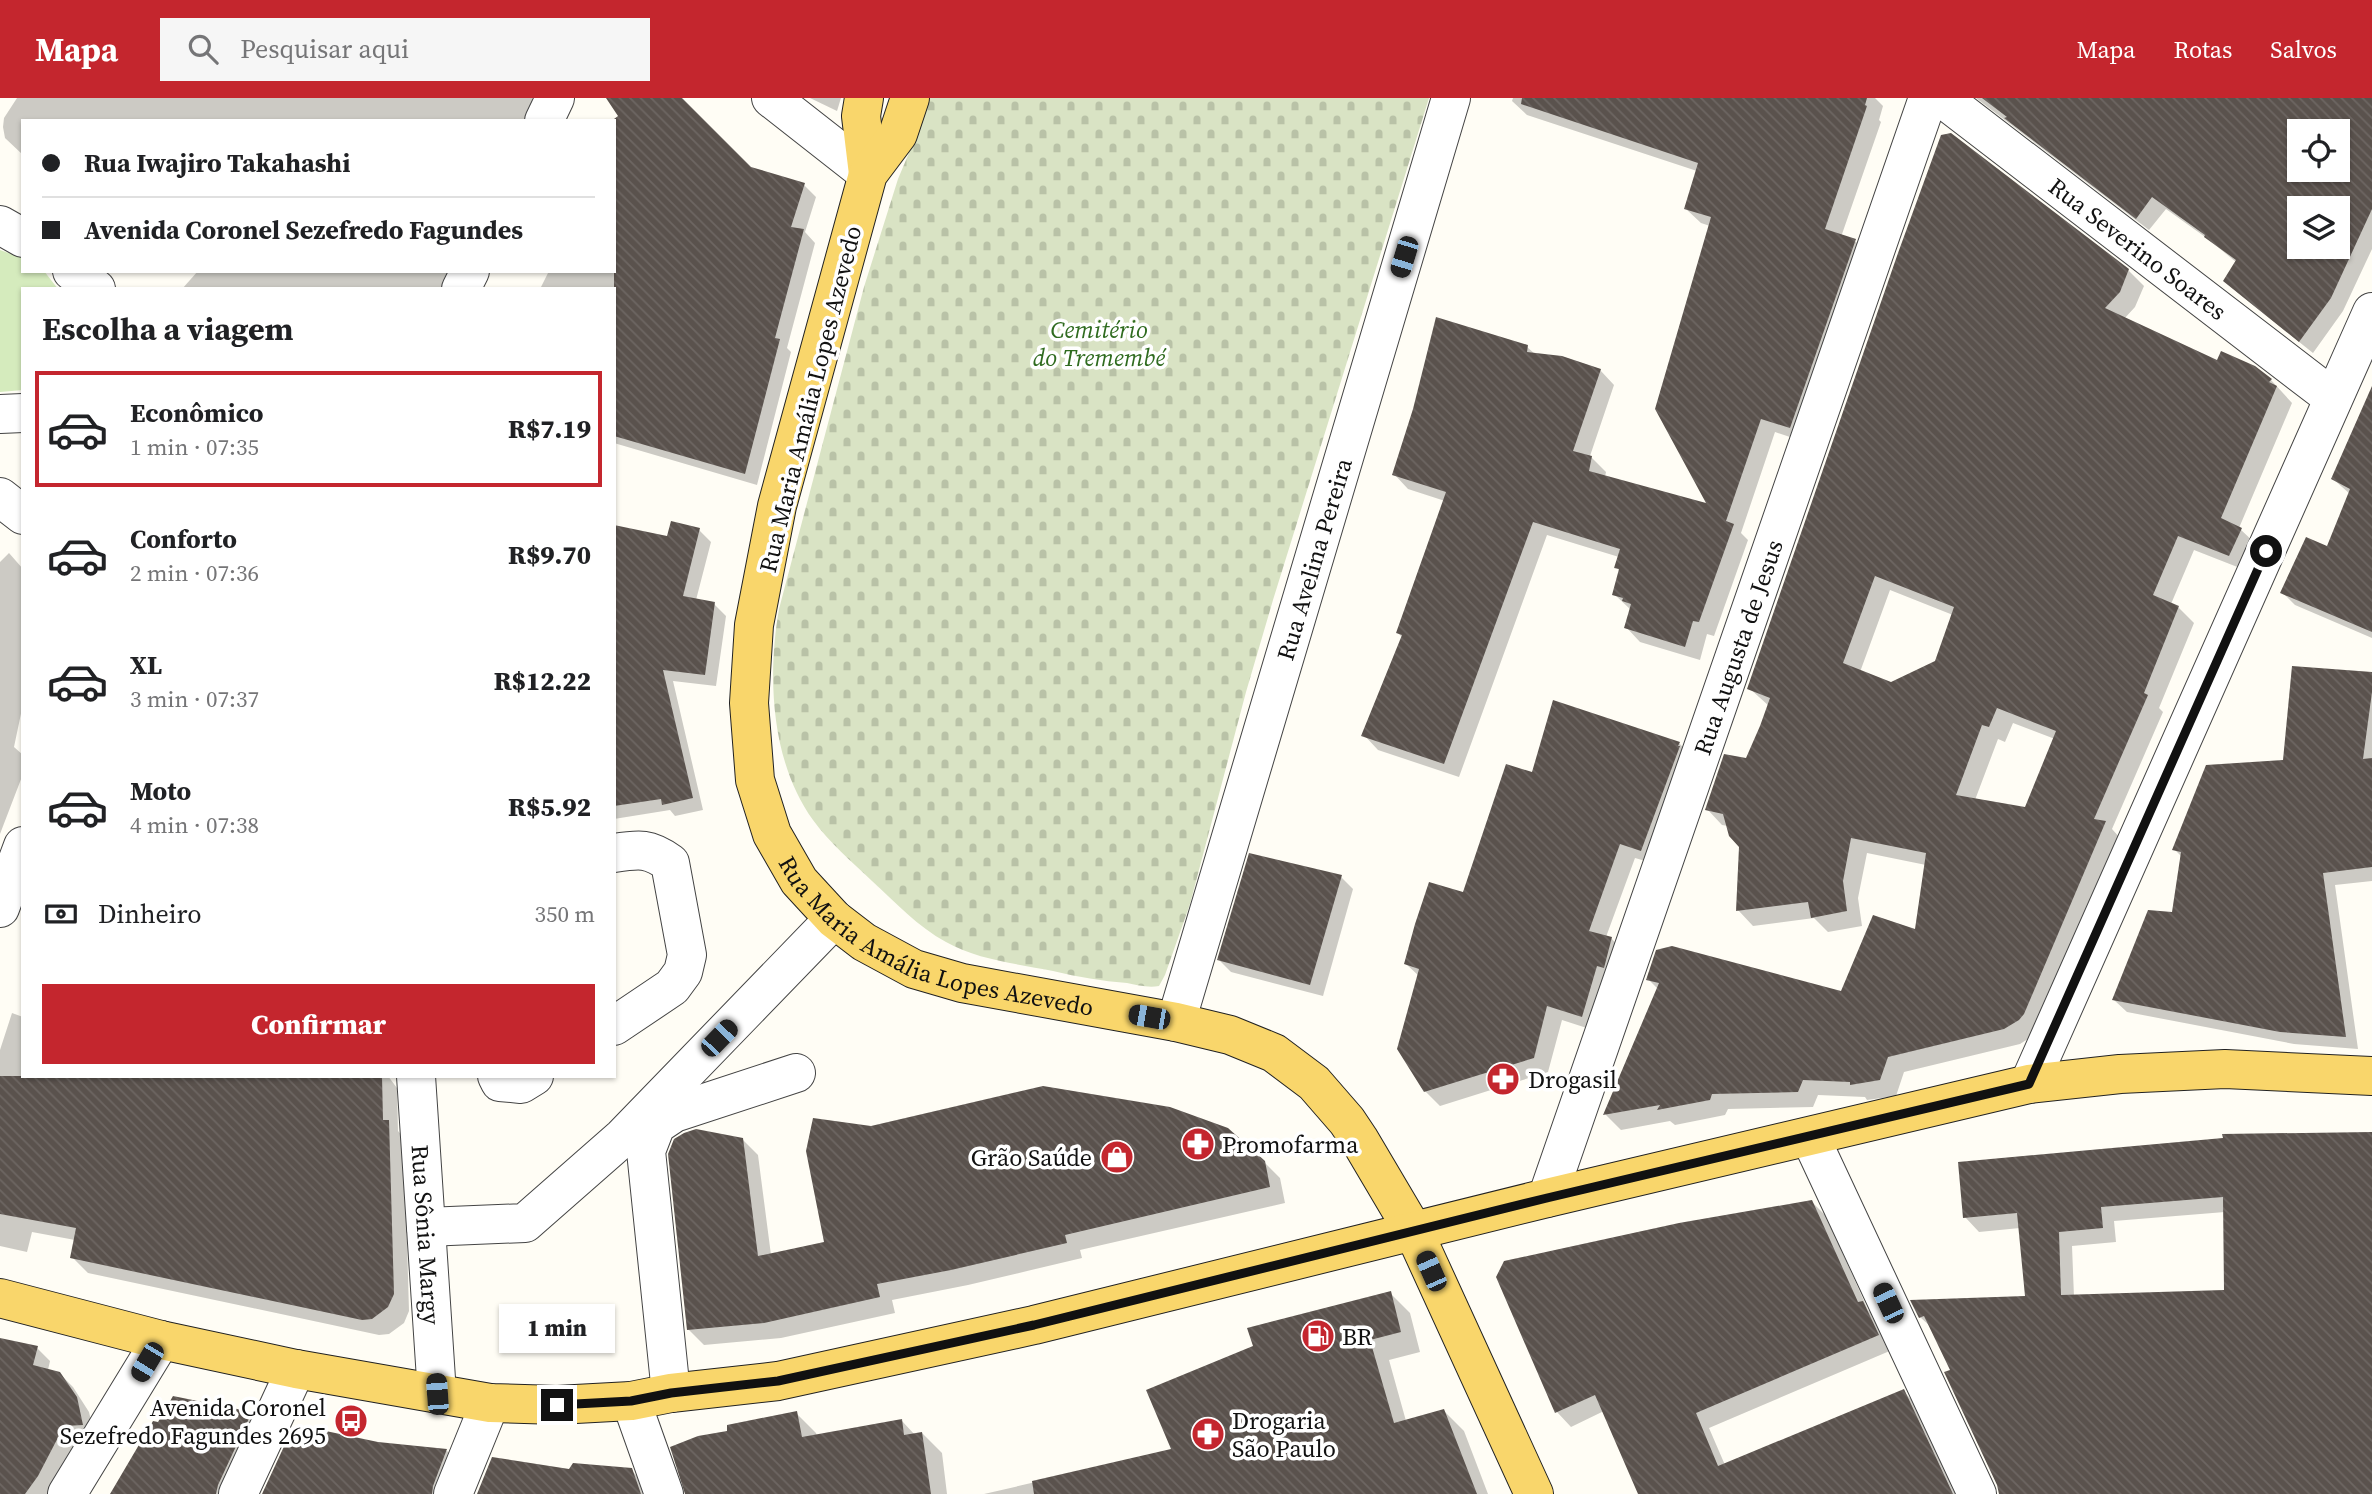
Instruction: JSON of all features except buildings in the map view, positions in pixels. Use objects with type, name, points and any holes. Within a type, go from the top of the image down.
[{"type":"main road","name":"Rua Maria Amália Lopes Azevedo","points":[[864,98],[861,116],[868,174]]},
{"type":"main road","name":"Rua Maria Amália Lopes Azevedo","points":[[910,98],[898,134],[868,174],[777,506],[754,625],[749,703],[755,780],[772,834],[799,881],[834,919],[864,942],[914,969],[962,983],[1176,1021],[1230,1035],[1274,1053],[1314,1083],[1359,1139],[1413,1232],[1534,1494]]},
{"type":"main road","points":[[0,1298],[161,1340],[296,1369],[490,1403],[557,1405],[631,1401],[671,1393],[778,1381],[1034,1325],[1547,1198],[2029,1084],[2120,1073],[2225,1069],[2372,1076]]},
{"type":"street","points":[[545,119],[555,98]]},
{"type":"street","points":[[771,98],[868,174]]},
{"type":"street","name":"Rua Avelina Pereira","points":[[1176,1021],[1451,98]]},
{"type":"street","name":"Rua Augusta de Jesus","points":[[1547,1198],[1928,98]]},
{"type":"street","name":"Rua Severino Soares","points":[[1942,98],[2333,398]]},
{"type":"street","points":[[0,225],[21,237]]},
{"type":"street","points":[[75,273],[93,287]]},
{"type":"street","points":[[2029,1084],[2372,312]]},
{"type":"street","points":[[0,414],[21,413]]},
{"type":"street","points":[[0,498],[21,514]]},
{"type":"street","points":[[616,853],[641,849],[658,854],[670,863],[687,955],[683,972],[672,987],[616,1025]]},
{"type":"street","points":[[0,908],[21,851]]},
{"type":"street","points":[[426,1227],[525,1223],[623,1137],[834,919]]},
{"type":"street","points":[[671,1393],[646,1151],[656,1125],[674,1113],[796,1073]]},
{"type":"street","name":"Rua Sônia Margy","points":[[416,1078],[437,1394]]},
{"type":"street","points":[[498,1078],[500,1082],[521,1084],[531,1078]]},
{"type":"street","points":[[1810,1137],[1977,1494]]},
{"type":"street","points":[[67,1494],[161,1340]]},
{"type":"street","points":[[238,1494],[296,1369]]},
{"type":"street","points":[[631,1401],[664,1494]]},
{"type":"street","points":[[453,1494],[490,1403]]},
{"type":"green space","name":"Cemitério do Tremembé","points":[[927,98],[1429,98],[1273,600],[1190,904],[1159,986],[1090,978],[998,961],[958,948],[936,936],[898,906],[819,828],[799,797],[781,746],[773,690],[779,609],[864,287],[898,179],[919,129]]},
{"type":"green space","points":[[0,250],[21,257],[21,273],[46,273],[56,287],[21,287],[21,390],[0,392]]},
{"type":"place","name":"Drogasil","points":[[1503,1079]]},
{"type":"place","name":"Promofarma","points":[[1198,1144]]},
{"type":"place","name":"Grão Saúde","points":[[1117,1157]]},
{"type":"place","name":"BR","points":[[1318,1336]]},
{"type":"place","name":"Avenida Coronel Sezefredo Fagundes 2695","points":[[351,1421]]},
{"type":"place","name":"Drogaria São Paulo","points":[[1208,1434]]},
{"type":"route","points":[[557,1405],[631,1401],[671,1393],[778,1381],[1034,1325],[1547,1198],[2029,1084],[2266,551]]}]
